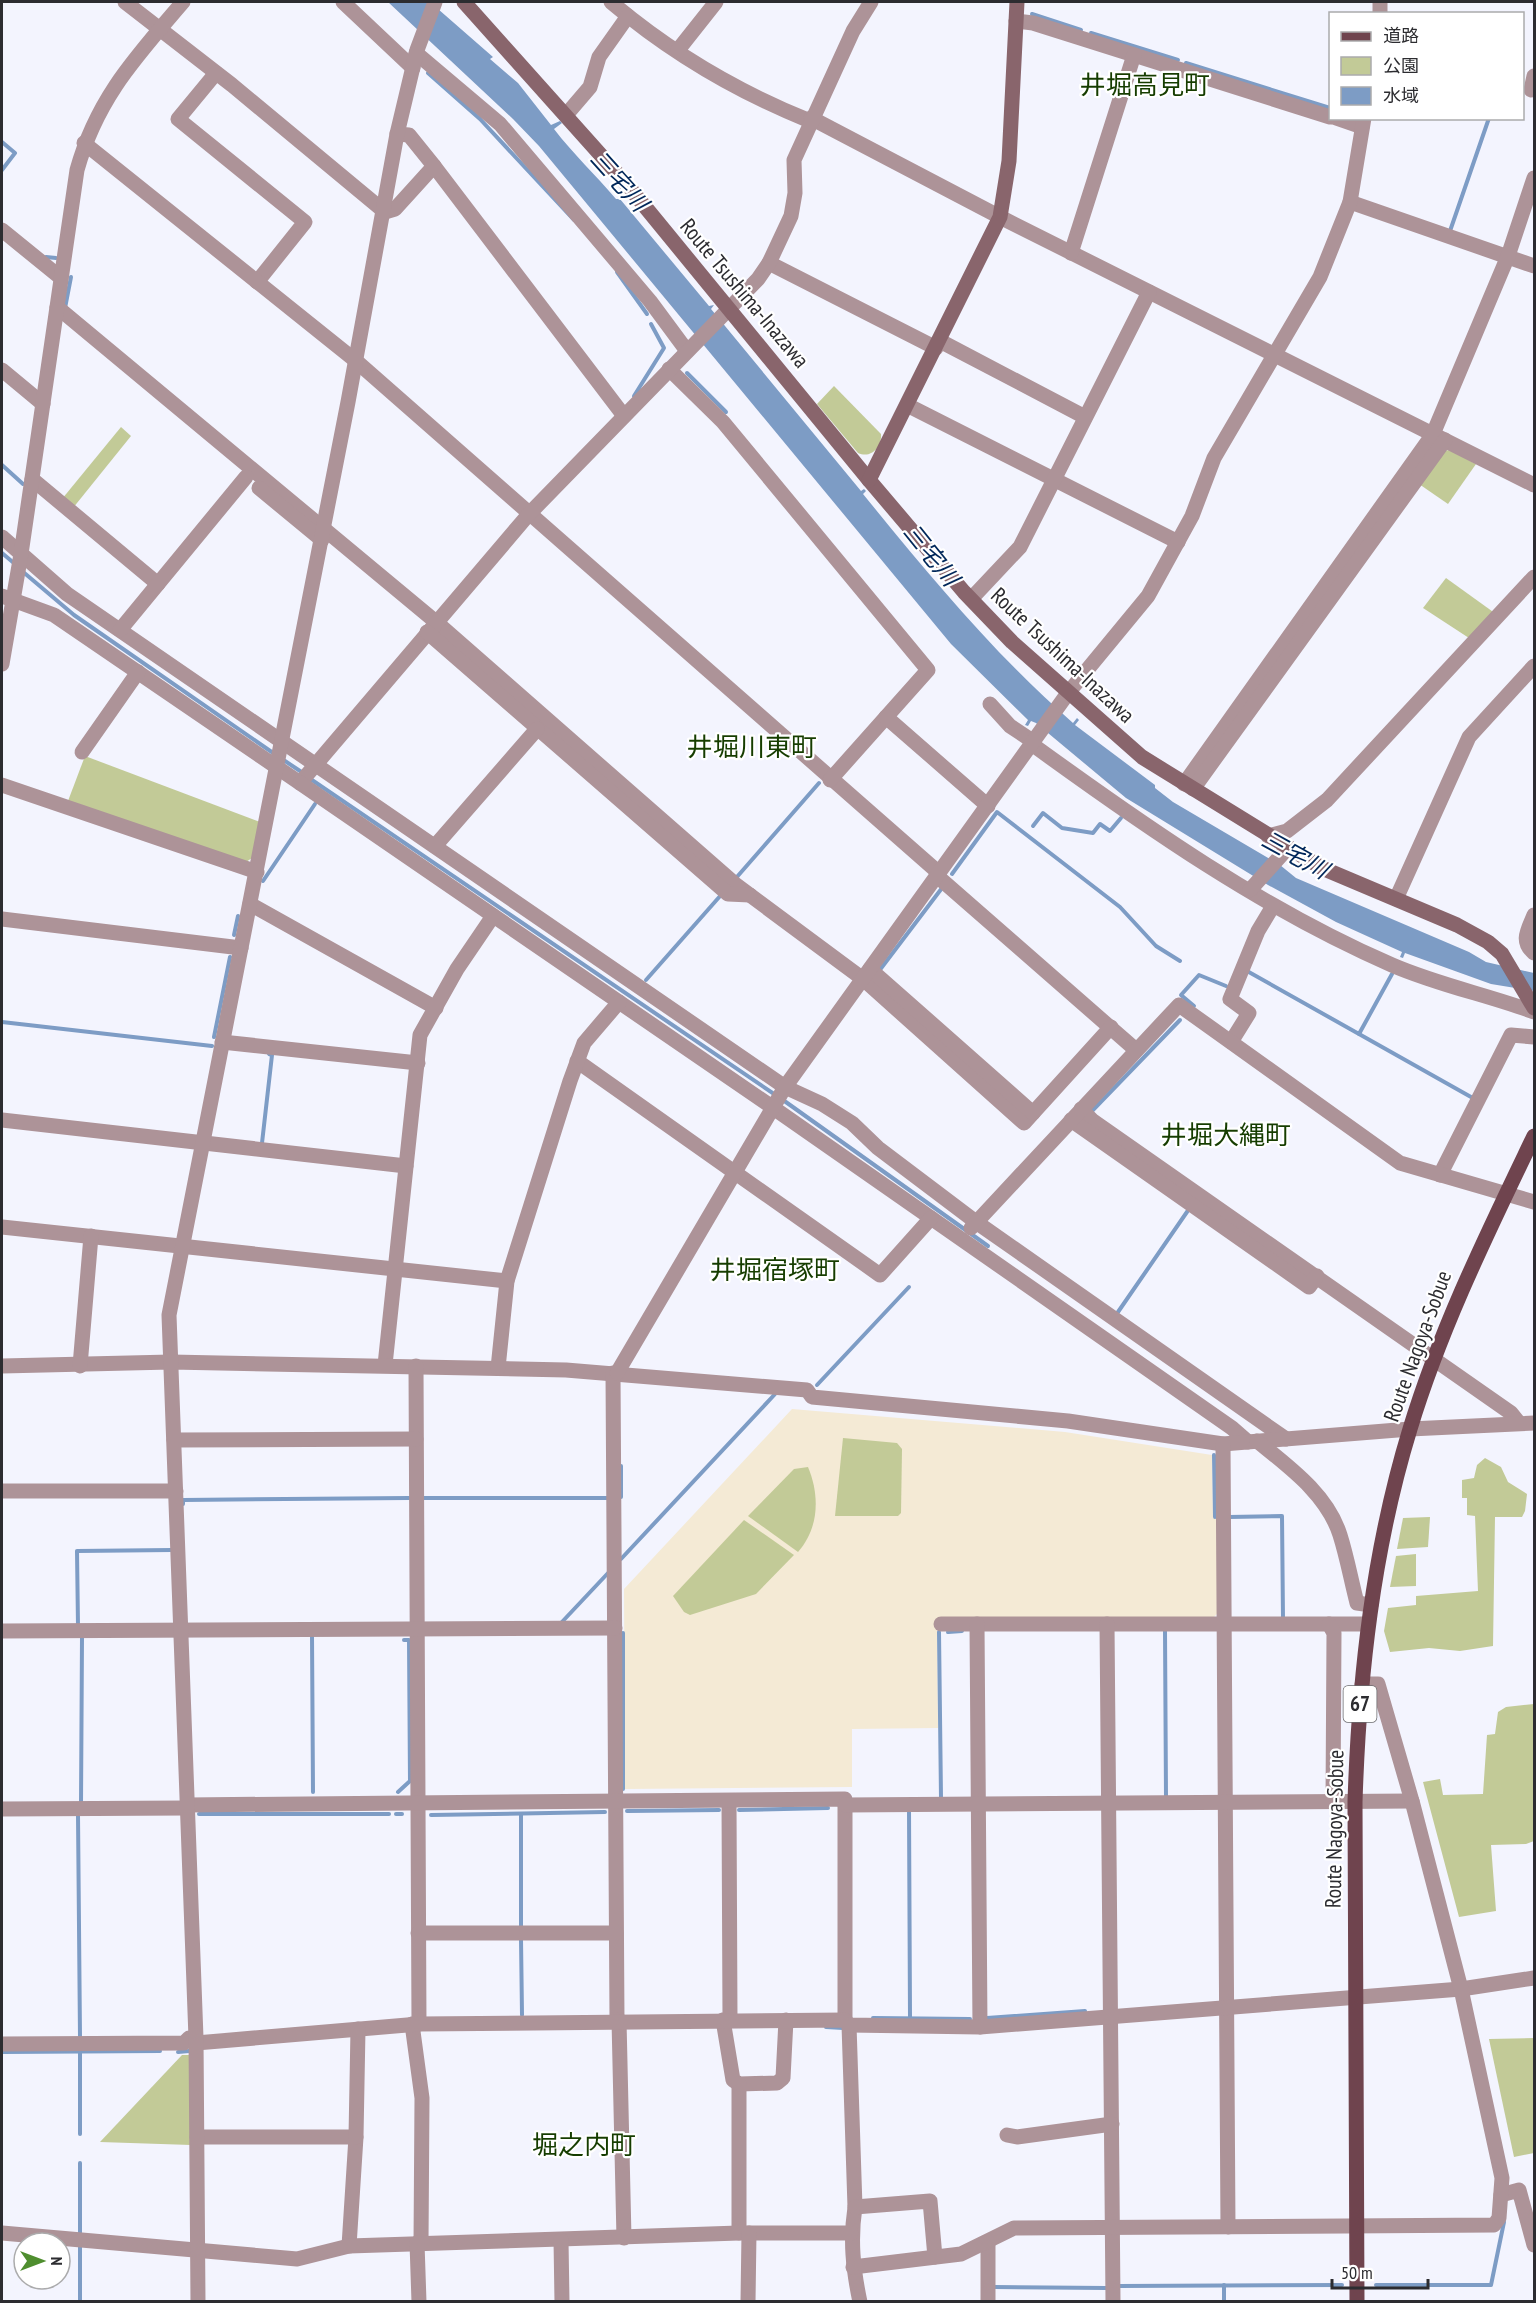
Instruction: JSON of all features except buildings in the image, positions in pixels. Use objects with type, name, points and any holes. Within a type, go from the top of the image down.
[{"type":"main road","name":"Route Tsushima-Inazawa","points":[[464,2],[624,181],[727,310],[971,599],[1068,693],[1142,758],[1288,850],[1488,942],[1502,954],[1534,1008]]},
{"type":"main road","points":[[869,480],[1000,217],[1009,161],[1017,2]]},
{"type":"main road","name":"Route Nagoya-Sobue","points":[[1357,2301],[1355,1802],[1368,1624],[1386,1520],[1410,1429],[1434,1359],[1470,1268],[1534,1136]]},
{"type":"street","points":[[125,2],[216,73],[385,212]]},
{"type":"street","points":[[2,664],[8,598],[19,563],[77,170],[84,143],[105,99],[183,2]]},
{"type":"street","points":[[343,2],[500,123],[690,347]]},
{"type":"street","points":[[198,2301],[196,2041],[168,1315],[280,756],[385,212],[397,134],[415,57],[435,2]]},
{"type":"street","points":[[611,2],[628,16],[730,84],[810,120],[1534,485]]},
{"type":"street","points":[[678,50],[716,2]]},
{"type":"street","points":[[307,774],[529,514],[758,279],[769,263],[791,216],[795,193],[794,160],[810,120],[853,31],[871,2]]},
{"type":"street","points":[[566,115],[590,87],[599,57],[628,16]]},
{"type":"street","points":[[1016,21],[1033,23],[1329,117]]},
{"type":"street","points":[[1071,253],[1134,55]]},
{"type":"street","points":[[216,73],[178,119],[305,222],[257,282]]},
{"type":"street","points":[[624,2238],[616,1934],[615,1373],[779,1097],[1068,693],[1148,596],[1192,516],[1214,458],[1273,354],[1320,278],[1350,202],[1363,123],[1347,120]]},
{"type":"street","points":[[397,134],[409,135],[434,166],[624,416]]},
{"type":"street","points":[[84,143],[356,362],[1136,1050]]},
{"type":"street","points":[[385,212],[394,209],[434,166]]},
{"type":"street","points":[[1188,787],[1439,437],[1508,256],[1534,178]]},
{"type":"street","points":[[1350,202],[1534,266]]},
{"type":"street","points":[[2,230],[61,278]]},
{"type":"street","points":[[769,263],[1085,417]]},
{"type":"street","points":[[971,599],[1020,548],[1149,292]]},
{"type":"street","points":[[56,313],[323,534],[584,760],[750,895],[866,974],[1024,1123],[1111,1027]]},
{"type":"street","points":[[669,369],[723,422],[928,670],[830,780]]},
{"type":"street","points":[[2,370],[43,404]]},
{"type":"street","points":[[907,405],[1178,542]]},
{"type":"street","points":[[187,422],[246,477],[323,534]]},
{"type":"street","points":[[120,630],[246,477]]},
{"type":"street","points":[[32,479],[158,584]]},
{"type":"street","points":[[2,537],[19,563],[120,630],[280,756],[307,774],[435,846],[779,1097],[931,1218],[969,1231],[1286,1439]]},
{"type":"street","points":[[1268,836],[1287,831],[1327,800],[1534,577]]},
{"type":"street","points":[[8,598],[54,615],[138,672],[280,756],[307,774],[493,916],[619,1002],[779,1097],[822,1104],[852,1124],[969,1231],[1311,1486],[1340,1533],[1357,1603],[1371,1605]]},
{"type":"street","points":[[431,627],[537,729],[584,760]]},
{"type":"street","points":[[1396,898],[1468,737],[1534,666]]},
{"type":"street","points":[[82,752],[138,672]]},
{"type":"street","points":[[990,704],[1010,726],[1134,819],[1252,888],[1273,906],[1392,965],[1534,1008]]},
{"type":"street","points":[[886,717],[988,806]]},
{"type":"street","points":[[435,846],[537,729]]},
{"type":"street","points":[[2,785],[256,872]]},
{"type":"street","points":[[1252,888],[1288,850]]},
{"type":"street","points":[[250,904],[436,1008]]},
{"type":"street","points":[[1231,1042],[1249,1013],[1230,999],[1258,931],[1273,906]]},
{"type":"street","points":[[1534,915],[1525,936],[1528,947],[1534,953]]},
{"type":"street","points":[[385,1365],[420,1035],[457,969],[493,916]]},
{"type":"street","points":[[2,919],[241,948]]},
{"type":"street","points":[[498,1368],[507,1281],[577,1061],[584,1043],[619,1002]]},
{"type":"street","points":[[969,1231],[1179,1005],[1400,1163],[1534,1202]]},
{"type":"street","points":[[1440,1174],[1511,1035],[1534,1037]]},
{"type":"street","points":[[222,1042],[417,1063]]},
{"type":"street","points":[[577,1061],[880,1275],[931,1218]]},
{"type":"street","points":[[1076,1114],[1093,1121],[1527,1423]]},
{"type":"street","points":[[2,1120],[406,1166]]},
{"type":"street","points":[[2,1227],[507,1281]]},
{"type":"street","points":[[80,1366],[91,1236]]},
{"type":"street","points":[[2,1366],[80,1366],[171,1362],[385,1365],[615,1373],[807,1390],[813,1397],[1068,1421],[1222,1444],[1410,1429],[1527,1423]]},
{"type":"street","points":[[416,1366],[418,1933],[416,2024],[422,2098],[419,2301]]},
{"type":"street","points":[[174,1440],[416,1439]]},
{"type":"street","points":[[1222,1444],[1228,2227]]},
{"type":"street","points":[[2,1491],[176,1491]]},
{"type":"street","points":[[941,1624],[1368,1624]]},
{"type":"street","points":[[977,1624],[980,2027]]},
{"type":"street","points":[[1107,1624],[1113,2301]]},
{"type":"street","points":[[1329,1624],[1334,1633],[1333,1802]]},
{"type":"street","points":[[2,1631],[615,1628]]},
{"type":"street","points":[[853,2266],[961,2254],[1014,2228],[1494,2225],[1498,2218],[1502,2178],[1461,1989],[1412,1801],[1378,1684],[1362,1684]]},
{"type":"street","points":[[2,1809],[845,1799],[847,2023],[855,2207],[851,2233],[853,2266],[860,2301]]},
{"type":"street","points":[[729,1801],[726,2020],[730,2071],[733,2080],[739,2084],[777,2082],[783,2078],[786,2020]]},
{"type":"street","points":[[845,1805],[1412,1801]]},
{"type":"street","points":[[418,1933],[616,1934]]},
{"type":"street","points":[[2,2044],[184,2043],[189,2038],[196,2041],[416,2024],[618,2020],[786,2020],[980,2027],[1356,1999],[1461,1989],[1534,1978]]},
{"type":"street","points":[[349,2246],[356,2137],[358,2029]]},
{"type":"street","points":[[739,2084],[748,2301]]},
{"type":"street","points":[[1006,2135],[1017,2138],[1112,2124]]},
{"type":"street","points":[[197,2137],[356,2137]]},
{"type":"street","points":[[1501,2195],[1519,2190],[1534,2245]]},
{"type":"street","points":[[855,2207],[930,2200],[935,2257]]},
{"type":"street","points":[[2,2233],[197,2248],[297,2259],[349,2246],[744,2233],[851,2233]]},
{"type":"street","points":[[561,2240],[562,2301]]},
{"type":"street","points":[[988,2242],[988,2301]]},
{"type":"shaded area","points":[[792,1409],[1065,1432],[1212,1455],[1213,1518],[1217,1518],[1217,1614],[1213,1618],[937,1620],[938,1728],[852,1729],[852,1787],[625,1789],[624,1589]]},
{"type":"green space","points":[[834,386],[881,434],[880,443],[875,451],[867,454],[858,453],[817,404]]},
{"type":"green space","points":[[121,427],[131,436],[73,508],[62,499]]},
{"type":"green space","points":[[1450,450],[1476,464],[1448,504],[1419,484],[1442,451]]},
{"type":"green space","points":[[1446,578],[1496,614],[1472,640],[1423,608]]},
{"type":"green space","points":[[85,756],[260,822],[252,858],[246,862],[68,801]]},
{"type":"green space","points":[[843,1438],[897,1443],[902,1449],[901,1513],[898,1516],[835,1516]]},
{"type":"green space","points":[[1485,1458],[1501,1467],[1508,1482],[1527,1494],[1522,1517],[1495,1517],[1493,1646],[1460,1651],[1429,1648],[1390,1652],[1384,1631],[1388,1608],[1416,1605],[1416,1596],[1478,1591],[1475,1516],[1467,1515],[1467,1498],[1462,1498],[1462,1480],[1474,1478],[1477,1465]]},
{"type":"green space","points":[[808,1467],[816,1500],[814,1522],[805,1543],[798,1552],[748,1516],[794,1469]]},
{"type":"green space","points":[[1430,1517],[1428,1547],[1397,1549],[1403,1518]]},
{"type":"green space","points":[[744,1520],[794,1555],[756,1594],[690,1615],[684,1612],[673,1596]]},
{"type":"green space","points":[[1416,1554],[1416,1586],[1390,1587],[1396,1556]]},
{"type":"green space","points":[[1534,1704],[1534,1841],[1526,1844],[1491,1845],[1496,1911],[1459,1917],[1423,1782],[1440,1779],[1443,1795],[1483,1794],[1487,1735],[1495,1734],[1498,1712],[1506,1707]]},
{"type":"green space","points":[[1534,2038],[1534,2153],[1514,2157],[1489,2039]]},
{"type":"green space","points":[[182,2055],[190,2055],[191,2145],[100,2142]]},
{"type":"water","points":[[388,2],[430,2],[493,57],[490,59],[518,83],[551,125],[560,121],[562,123],[554,129],[561,138],[616,199],[620,199],[709,306],[714,305],[711,309],[861,491],[864,489],[866,491],[863,494],[938,584],[1016,670],[1073,723],[1077,718],[1079,720],[1075,725],[1155,785],[1155,788],[1173,802],[1280,865],[1296,878],[1469,952],[1486,962],[1534,973],[1534,991],[1491,984],[1405,953],[1403,958],[1400,957],[1402,952],[1336,922],[1268,885],[1126,798],[1036,723],[1031,721],[1028,726],[1025,725],[1028,720],[951,644],[539,146]]},
{"type":"waterway","points":[[1032,14],[1081,30]]},
{"type":"waterway","points":[[1091,33],[1178,60]]},
{"type":"waterway","points":[[1186,63],[1329,108]]},
{"type":"waterway","points":[[428,73],[480,119],[574,220]]},
{"type":"waterway","points":[[1450,231],[1488,120]]},
{"type":"waterway","points":[[2,142],[15,153],[2,170]]},
{"type":"waterway","points":[[46,257],[56,258]]},
{"type":"waterway","points":[[617,272],[647,314]]},
{"type":"waterway","points":[[65,308],[71,277]]},
{"type":"waterway","points":[[634,396],[664,348],[651,324]]},
{"type":"waterway","points":[[687,373],[726,412]]},
{"type":"waterway","points":[[2,465],[23,484]]},
{"type":"waterway","points":[[2,553],[15,564]]},
{"type":"waterway","points":[[22,571],[74,615],[276,755]]},
{"type":"waterway","points":[[282,759],[303,773]]},
{"type":"waterway","points":[[309,778],[777,1096]]},
{"type":"waterway","points":[[736,878],[819,783]]},
{"type":"waterway","points":[[263,881],[315,804]]},
{"type":"waterway","points":[[952,874],[997,812],[1120,907],[1156,946],[1180,961]]},
{"type":"waterway","points":[[1033,826],[1043,813],[1062,828],[1093,833],[1100,824],[1110,831],[1121,818]]},
{"type":"waterway","points":[[879,971],[942,888]]},
{"type":"waterway","points":[[646,980],[721,895]]},
{"type":"waterway","points":[[234,935],[238,916]]},
{"type":"waterway","points":[[214,1037],[230,957]]},
{"type":"waterway","points":[[1247,971],[1359,1034],[1392,974]]},
{"type":"waterway","points":[[1194,1006],[1181,995],[1199,975],[1226,986]]},
{"type":"waterway","points":[[1092,1111],[1180,1020]]},
{"type":"waterway","points":[[2,1022],[212,1046]]},
{"type":"waterway","points":[[1359,1034],[1471,1097]]},
{"type":"waterway","points":[[262,1143],[272,1055],[269,1054]]},
{"type":"waterway","points":[[783,1100],[988,1246]]},
{"type":"waterway","points":[[1118,1312],[1189,1209]]},
{"type":"waterway","points":[[817,1385],[909,1287]]},
{"type":"waterway","points":[[621,1559],[776,1393]]},
{"type":"waterway","points":[[1214,1455],[1215,1517]]},
{"type":"waterway","points":[[621,1466],[621,1497]]},
{"type":"waterway","points":[[183,1504],[183,1500],[409,1498]]},
{"type":"waterway","points":[[421,1498],[609,1498]]},
{"type":"waterway","points":[[1229,1517],[1282,1516],[1283,1618]]},
{"type":"waterway","points":[[78,1626],[77,1551],[172,1550]]},
{"type":"waterway","points":[[561,1623],[609,1572]]},
{"type":"waterway","points":[[948,1632],[962,1631]]},
{"type":"waterway","points":[[1165,1631],[1166,1797]]},
{"type":"waterway","points":[[939,1632],[941,1798]]},
{"type":"waterway","points":[[623,1633],[623,1789]]},
{"type":"waterway","points":[[312,1635],[313,1792]]},
{"type":"waterway","points":[[81,1804],[82,1637]]},
{"type":"waterway","points":[[398,1792],[410,1781],[409,1640],[404,1640]]},
{"type":"waterway","points":[[739,1810],[828,1808]]},
{"type":"waterway","points":[[909,1809],[910,2018]]},
{"type":"waterway","points":[[627,1811],[719,1810]]},
{"type":"waterway","points":[[431,1815],[605,1812]]},
{"type":"waterway","points":[[199,1814],[389,1814]]},
{"type":"waterway","points":[[396,1814],[402,1814]]},
{"type":"waterway","points":[[521,1814],[521,1928]]},
{"type":"waterway","points":[[78,1815],[80,2037]]},
{"type":"waterway","points":[[521,1939],[522,2015]]},
{"type":"waterway","points":[[987,2018],[1085,2011]]},
{"type":"waterway","points":[[873,2018],[970,2019]]},
{"type":"waterway","points":[[826,2027],[843,2028]]},
{"type":"waterway","points":[[2,2052],[160,2051]]},
{"type":"waterway","points":[[178,2052],[189,2051]]},
{"type":"waterway","points":[[80,2052],[80,2134]]},
{"type":"waterway","points":[[80,2163],[80,2233]]},
{"type":"waterway","points":[[1376,2285],[1491,2285],[1504,2222]]},
{"type":"waterway","points":[[80,2244],[80,2302]]},
{"type":"waterway","points":[[1224,2285],[1224,2302]]},
{"type":"waterway","points":[[1119,2286],[1342,2285]]},
{"type":"waterway","points":[[994,2287],[1106,2288]]},
{"type":"district","name":"井堀高見町","points":[[1145,85]]},
{"type":"district","name":"井堀川東町","points":[[752,747]]},
{"type":"district","name":"井堀大縄町","points":[[1226,1135]]},
{"type":"district","name":"井堀宿塚町","points":[[775,1270]]},
{"type":"district","name":"堀之内町","points":[[584,2145]]},
{"type":"water label","name":"三宅川","points":[[619,181]]},
{"type":"water label","name":"三宅川","points":[[931,555]]},
{"type":"water label","name":"三宅川","points":[[1295,855]]}]
